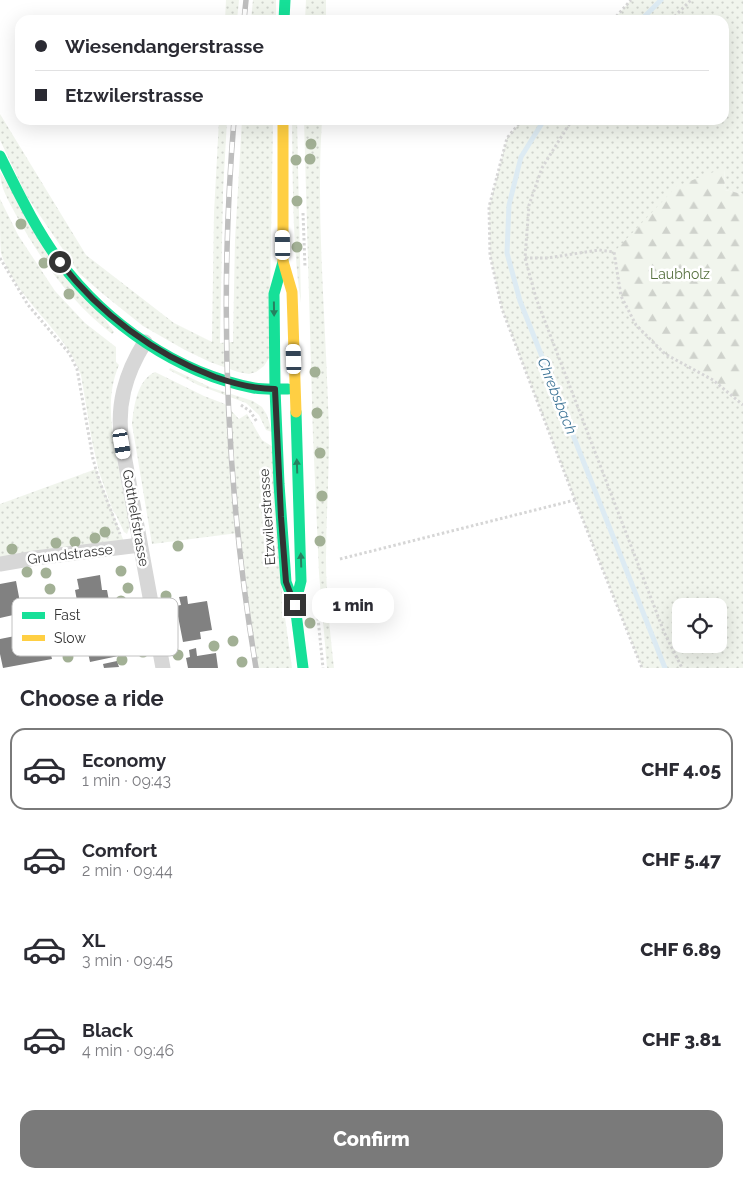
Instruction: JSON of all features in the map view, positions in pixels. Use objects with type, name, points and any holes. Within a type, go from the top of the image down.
[{"type":"main road","points":[[284,15],[285,0]]},
{"type":"main road","name":"Etzwilerstrasse","points":[[282,125],[284,261],[292,292],[301,581],[295,605]]},
{"type":"main road","points":[[0,156],[36,226],[68,272],[101,307],[145,342],[173,358],[211,375],[248,386],[294,389]]},
{"type":"main road","name":"Etzwilerstrasse","points":[[284,261],[274,294],[275,389],[280,509],[286,582],[295,605]]},
{"type":"main road","points":[[295,605],[303,668]]},
{"type":"street","name":"Gotthelfstrasse","points":[[145,342],[126,381],[120,414],[133,546],[146,598]]},
{"type":"street","name":"Grundstrasse","points":[[0,564],[133,546]]},
{"type":"path","points":[[618,15],[631,0]]},
{"type":"path","points":[[676,15],[691,0]]},
{"type":"path","points":[[518,125],[507,138],[489,207],[490,255],[502,309],[642,668]]},
{"type":"path","points":[[569,125],[542,168],[529,206],[525,258],[536,298],[661,623],[682,668]]},
{"type":"path","points":[[525,258],[546,258],[599,250],[614,252],[621,296],[636,325],[665,354],[713,380],[743,405]]},
{"type":"path","points":[[0,258],[25,300],[69,353],[77,369],[93,458],[101,486],[133,546]]},
{"type":"path","points":[[340,559],[575,500]]},
{"type":"green space","points":[[226,0],[239,0],[238,15],[225,15]]},
{"type":"green space","points":[[253,0],[276,0],[276,15],[252,15]]},
{"type":"green space","points":[[306,0],[326,0],[326,15],[305,15]]},
{"type":"green space","points":[[631,0],[743,0],[743,194],[725,190],[724,169],[665,354],[713,380],[743,405],[743,668],[642,668],[502,309],[490,255],[489,207],[507,138],[518,125],[729,125],[729,15],[618,15]]},
{"type":"green space","points":[[0,114],[86,255],[174,323],[212,342],[214,213],[219,125],[227,125],[223,192],[220,343],[233,342],[235,240],[242,125],[273,125],[269,358],[264,366],[256,372],[249,374],[210,362],[143,326],[103,294],[79,273],[26,195],[0,140]]},
{"type":"green space","points":[[292,125],[297,125],[301,303],[294,235]]},
{"type":"green space","points":[[304,125],[322,125],[320,227],[329,423],[326,573],[334,668],[327,668],[319,573]]},
{"type":"green space","name":"Laubholz","points":[[724,168],[725,190],[743,194],[743,405],[713,380],[665,354],[636,325],[621,296],[614,252],[677,186]]},
{"type":"green space","points":[[0,172],[114,332],[112,334],[83,308],[58,280],[26,232],[8,199],[3,189]]},
{"type":"green space","points":[[0,199],[18,235],[55,291],[85,323],[116,347],[116,362],[119,365],[112,390],[111,414],[130,526],[127,534],[124,532],[113,511],[99,472],[81,375],[74,359],[64,343],[18,286],[8,270],[1,253]]},
{"type":"green space","points":[[170,368],[212,388],[253,401],[262,407],[267,415],[272,432],[266,430],[259,415],[246,403],[198,385],[169,370]]},
{"type":"green space","points":[[155,372],[225,404],[239,419],[247,414],[262,440],[273,447],[283,603],[292,668],[256,668],[238,533],[152,544],[132,424],[135,402],[140,387]]},
{"type":"green space","points":[[96,469],[126,547],[0,564],[0,504]]},
{"type":"building","points":[[100,575],[102,590],[107,590],[108,598],[76,598],[75,590],[79,589],[77,579]]},
{"type":"building","points":[[16,581],[19,598],[12,598],[12,615],[0,618],[0,584]]},
{"type":"building","points":[[187,596],[188,604],[207,601],[212,630],[200,632],[201,639],[183,642],[178,616],[178,606],[181,605],[179,597]]},
{"type":"building","points":[[12,637],[12,656],[51,656],[52,659],[3,668],[0,654],[0,639]]},
{"type":"building","points":[[196,648],[197,656],[216,653],[218,668],[188,668],[186,658],[190,657],[189,650]]},
{"type":"building","points":[[89,656],[118,656],[90,662]]},
{"type":"building","points":[[117,661],[119,667],[104,668],[103,664]]},
{"type":"waterway","name":"Chrebsbach","points":[[646,15],[661,0]]},
{"type":"waterway","name":"Chrebsbach","points":[[541,125],[521,157],[509,205],[507,253],[520,301],[665,668]]},
{"type":"railway","points":[[244,15],[246,0]]},
{"type":"railway","points":[[234,125],[227,257],[228,395],[238,532],[256,668]]},
{"type":"traffic: fast","points":[[284,15],[285,0]]},
{"type":"traffic: fast","points":[[0,156],[35,224],[51,250],[79,285],[99,306],[122,325],[146,343],[198,371],[225,381],[254,388],[288,389]]},
{"type":"traffic: fast","points":[[283,262],[274,294],[279,484],[286,582],[295,605],[303,668]]},
{"type":"traffic: fast","points":[[295,605],[301,581],[296,412]]},
{"type":"traffic: slow","points":[[283,125],[283,261],[292,292],[296,412]]},
{"type":"route","points":[[60,262],[76,282],[101,307],[158,350],[186,365],[230,382],[255,388],[275,389],[286,582],[295,605]]}]
